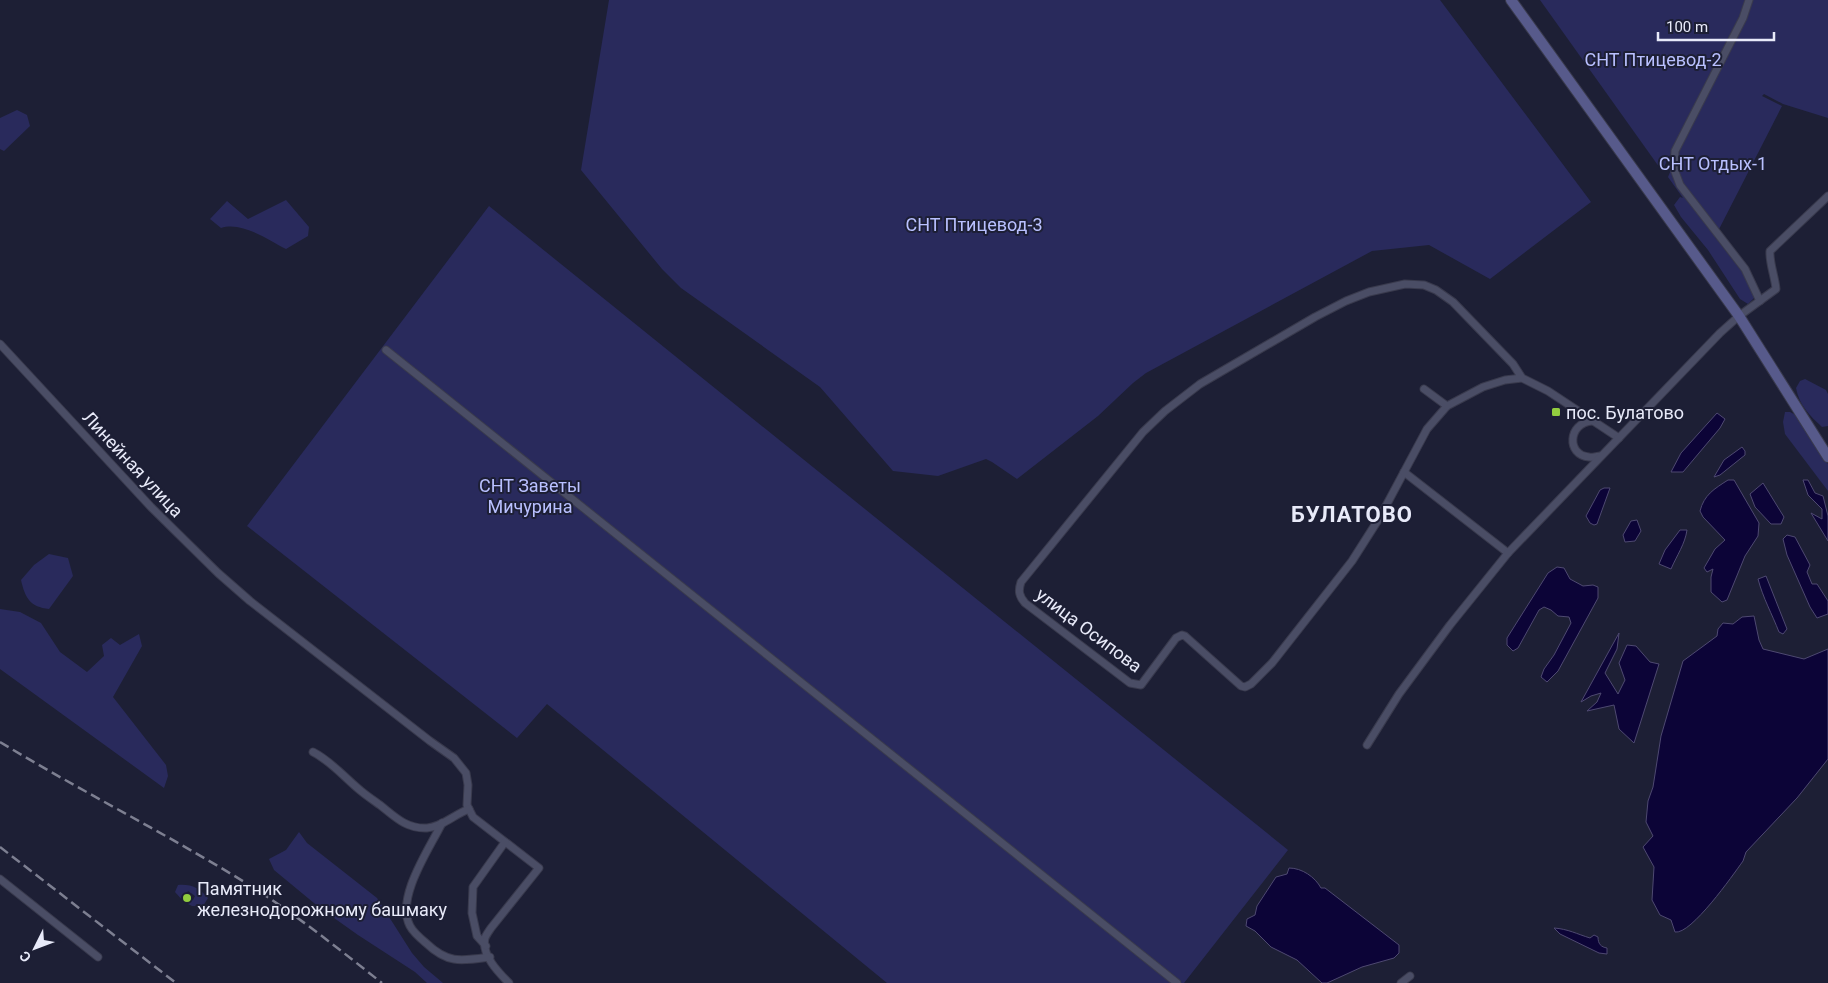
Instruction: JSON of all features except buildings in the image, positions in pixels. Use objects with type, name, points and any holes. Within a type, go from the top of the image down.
[{"type":"main road","points":[[1514,2],[1739,316],[1828,458]]},
{"type":"street","points":[[1749,0],[1743,18],[1675,151],[1674,169],[1680,185],[1744,269],[1760,300]]},
{"type":"street","points":[[1367,745],[1399,694],[1450,625],[1508,553],[1720,333],[1739,316],[1776,289],[1770,251],[1828,196]]},
{"type":"street","name":"улица Осипова","points":[[1522,378],[1483,387],[1447,406],[1427,430],[1380,518],[1352,561],[1272,663],[1245,687],[1240,686],[1182,635],[1176,638],[1141,685],[1130,683],[1025,603],[1020,597],[1019,589],[1021,582],[1143,432],[1165,411],[1200,384],[1315,317],[1369,292],[1405,284],[1424,285],[1436,290],[1453,302],[1513,364],[1522,378],[1548,391],[1618,438]]},
{"type":"street","name":"Линейная улица","points":[[0,344],[151,507],[218,574],[430,742],[454,758],[466,773],[468,785],[467,805],[470,809]]},
{"type":"street","points":[[386,350],[1177,983]]},
{"type":"street","points":[[1424,389],[1447,406]]},
{"type":"street","points":[[1592,421],[1585,422],[1578,427],[1573,435],[1573,445],[1579,453],[1588,458],[1601,456]]},
{"type":"street","points":[[1404,472],[1508,553]]},
{"type":"street","points":[[313,752],[322,756],[361,792],[395,819],[412,827],[427,828],[470,809],[474,817],[539,868],[491,928],[485,939],[490,957],[499,972],[509,983]]},
{"type":"street","points":[[442,822],[407,893],[407,915],[410,925],[429,946],[441,955],[454,960],[490,957]]},
{"type":"street","points":[[486,946],[476,936],[472,913],[473,887],[505,842]]},
{"type":"street","points":[[0,879],[98,957]]},
{"type":"street","points":[[1401,983],[1410,976]]},
{"type":"green space","name":"СНТ Птицевод-3","points":[[609,0],[1440,0],[1591,202],[1490,279],[1429,245],[1372,251],[1146,373],[1098,416],[1017,479],[986,459],[938,476],[893,471],[820,387],[681,288],[662,269],[581,170]]},
{"type":"green space","name":"СНТ Птицевод-2","points":[[1540,0],[1746,0],[1740,16],[1662,171]]},
{"type":"green space","name":"СНТ Отдых-1","points":[[1752,0],[1828,0],[1828,118],[1783,104],[1764,94],[1762,96],[1782,106],[1715,237],[1743,273],[1755,297],[1748,304],[1740,299],[1708,250],[1681,217],[1674,205],[1680,197],[1683,198],[1668,177],[1678,153],[1746,18]]},
{"type":"green space","points":[[17,110],[27,115],[30,126],[4,151],[0,149],[0,118]]},
{"type":"green space","points":[[286,200],[309,227],[308,236],[286,249],[246,229],[237,227],[221,228],[210,219],[227,201],[248,219]]},
{"type":"green space","name":"СНТ Заветы Мичурина","points":[[489,206],[1288,850],[1184,983],[887,983],[547,704],[517,738],[247,526]]},
{"type":"green space","points":[[1805,379],[1826,390],[1828,394],[1828,426],[1822,427],[1802,405],[1796,388],[1800,381]]},
{"type":"green space","points":[[1785,412],[1790,412],[1799,417],[1828,464],[1828,491],[1785,434],[1783,422]]},
{"type":"green space","points":[[49,554],[68,558],[73,576],[49,609],[37,606],[29,600],[24,592],[21,580],[34,565]]},
{"type":"green space","points":[[0,609],[20,612],[41,623],[60,652],[87,672],[104,656],[102,645],[111,638],[120,645],[139,634],[142,646],[113,697],[166,765],[168,776],[164,788],[0,669]]},
{"type":"green space","points":[[299,832],[307,843],[377,898],[412,953],[424,967],[443,983],[427,983],[415,972],[320,908],[274,870],[269,859],[286,850]]},
{"type":"green space","points":[[178,885],[195,887],[208,898],[203,906],[192,906],[188,904],[190,899],[193,900],[195,896],[188,891],[184,902],[175,892]]},
{"type":"shaded area","points":[[1717,413],[1725,419],[1720,428],[1683,472],[1671,472],[1681,453]]},
{"type":"shaded area","points":[[1742,447],[1745,455],[1720,475],[1714,477],[1724,460]]},
{"type":"shaded area","points":[[1728,480],[1734,480],[1759,523],[1758,536],[1745,556],[1727,600],[1722,602],[1711,592],[1713,569],[1707,572],[1704,568],[1715,549],[1725,540],[1703,517],[1700,511],[1707,497]]},
{"type":"shaded area","points":[[1803,480],[1808,480],[1815,493],[1823,496],[1828,516],[1828,541],[1811,513],[1822,519],[1822,509],[1808,495]]},
{"type":"shaded area","points":[[1763,483],[1784,517],[1781,524],[1771,524],[1755,507],[1750,494]]},
{"type":"shaded area","points":[[1610,488],[1597,524],[1594,525],[1590,523],[1586,516],[1600,490]]},
{"type":"shaded area","points":[[1637,520],[1641,531],[1635,541],[1625,542],[1623,535],[1631,521]]},
{"type":"shaded area","points":[[1680,530],[1687,530],[1683,545],[1671,569],[1659,564],[1665,550]]},
{"type":"shaded area","points":[[1787,535],[1795,537],[1810,565],[1807,572],[1812,584],[1817,584],[1828,601],[1828,614],[1817,618],[1810,607],[1787,555],[1783,539]]},
{"type":"shaded area","points":[[1557,567],[1564,568],[1570,579],[1583,586],[1593,585],[1598,587],[1598,598],[1558,671],[1547,682],[1541,677],[1571,623],[1569,617],[1558,616],[1544,607],[1539,610],[1518,648],[1513,651],[1507,645],[1507,638],[1548,573]]},
{"type":"shaded area","points":[[1766,576],[1787,629],[1783,634],[1779,632],[1758,579]]},
{"type":"shaded area","points":[[1754,616],[1763,649],[1804,659],[1828,649],[1828,759],[1797,798],[1746,852],[1743,861],[1701,915],[1682,930],[1675,932],[1671,920],[1660,915],[1652,900],[1654,867],[1643,847],[1653,836],[1646,822],[1648,801],[1653,787],[1661,736],[1683,661],[1717,636],[1718,629],[1723,623],[1733,624],[1742,617]]},
{"type":"shaded area","points":[[1619,633],[1617,649],[1605,673],[1618,694],[1625,680],[1619,663],[1627,645],[1636,646],[1650,662],[1659,664],[1634,743],[1619,729],[1614,705],[1587,711],[1597,702],[1601,693],[1581,702]]},
{"type":"shaded area","points":[[1289,868],[1303,871],[1312,877],[1321,888],[1325,888],[1399,945],[1399,953],[1394,958],[1362,967],[1327,983],[1322,983],[1297,960],[1271,947],[1255,931],[1246,926],[1247,919],[1255,915],[1257,906],[1276,877],[1287,874]]},
{"type":"shaded area","points":[[1554,928],[1590,938],[1594,935],[1598,937],[1600,945],[1607,948],[1607,954],[1599,953],[1560,934]]},
{"type":"railway","points":[[0,742],[191,850],[254,888],[303,922],[382,983]]},
{"type":"railway","points":[[0,847],[176,983]]},
{"type":"place","name":"пос. Булатово","points":[[1556,412]]},
{"type":"place","name":"Памятник железнодорожному башмаку","points":[[187,898]]},
{"type":"district","name":"БУЛАТОВО","points":[[1352,514]]}]
